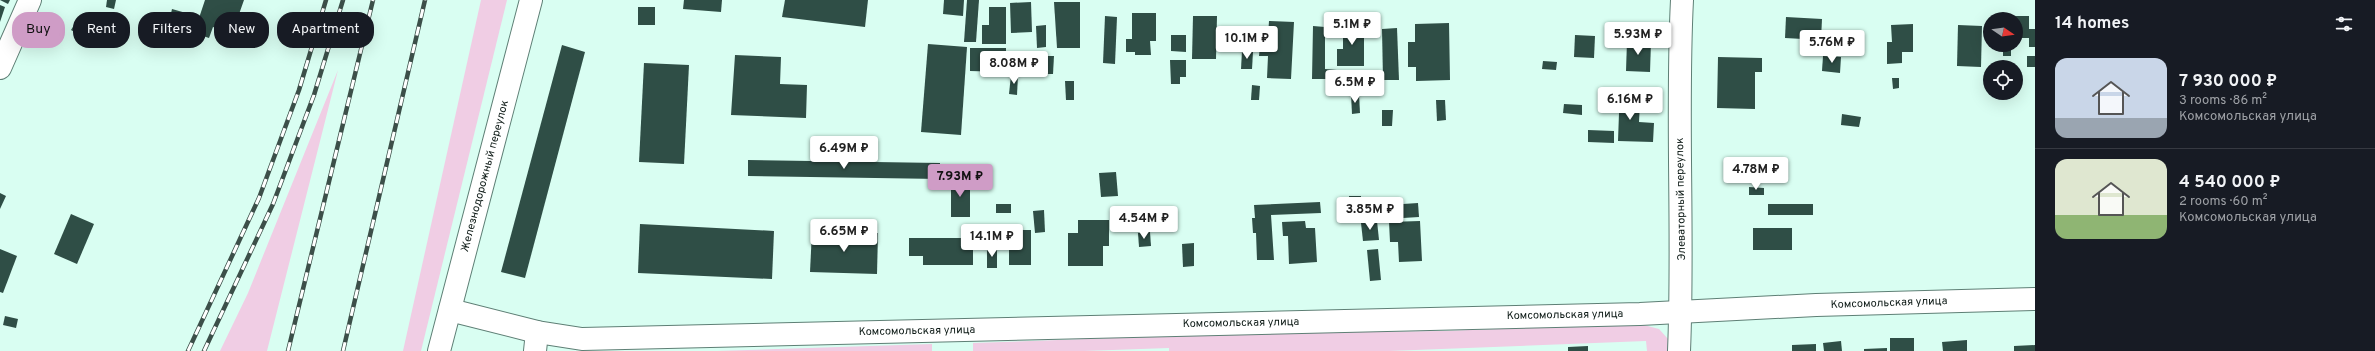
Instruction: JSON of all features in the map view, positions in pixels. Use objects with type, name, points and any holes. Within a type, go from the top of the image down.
[{"type":"street","points":[[0,68],[30,0]]},
{"type":"street","name":"Железнодорожный переулок","points":[[440,351],[531,0]]},
{"type":"street","name":"Элеваторный переулок","points":[[1679,351],[1681,311],[1679,58],[1682,0]]},
{"type":"street","name":"Комсомольская улица","points":[[450,310],[536,342],[582,339],[1681,311],[2035,299]]},
{"type":"shaded area","points":[[481,0],[507,0],[421,351],[403,351]]},
{"type":"shaded area","points":[[338,70],[267,351],[220,351],[248,293]]},
{"type":"shaded area","points":[[1640,324],[1659,329],[1669,340],[1669,351],[1647,351],[1646,341],[1389,351],[1169,351],[1169,348],[1084,351],[973,351],[973,343],[1253,333],[1440,331]]},
{"type":"shaded area","points":[[932,344],[932,351],[717,351]]},
{"type":"building","points":[[0,0],[10,0],[8,4]]},
{"type":"building","points":[[107,0],[116,0],[114,9],[106,7]]},
{"type":"building","points":[[205,0],[244,0],[240,12],[214,12],[214,27],[209,38],[206,37],[206,12],[201,12]]},
{"type":"building","points":[[684,0],[722,0],[721,12],[683,9]]},
{"type":"building","points":[[785,0],[868,0],[865,27],[782,17]]},
{"type":"building","points":[[944,0],[964,0],[963,16],[943,14]]},
{"type":"building","points":[[967,0],[979,0],[976,42],[964,42]]},
{"type":"building","points":[[1031,2],[1032,32],[1011,33],[1010,3]]},
{"type":"building","points":[[1054,2],[1080,2],[1080,48],[1057,48]]},
{"type":"building","points":[[0,5],[5,7],[0,22]]},
{"type":"building","points":[[638,7],[655,7],[655,25],[638,25]]},
{"type":"building","points":[[989,7],[1006,7],[1006,44],[982,44],[982,25],[989,25]]},
{"type":"building","points":[[172,9],[182,12],[171,12]]},
{"type":"building","points":[[1132,13],[1156,13],[1156,41],[1150,41],[1151,55],[1135,55],[1135,52],[1126,52],[1126,39],[1132,39]]},
{"type":"building","points":[[1105,16],[1117,17],[1115,64],[1103,63]]},
{"type":"building","points":[[1193,16],[1217,16],[1216,59],[1192,59]]},
{"type":"building","points":[[2023,16],[2029,16],[2029,29],[2035,29],[2035,47],[2029,47],[2029,38],[2023,38]]},
{"type":"building","points":[[1786,17],[1822,19],[1821,40],[1785,38]]},
{"type":"building","points":[[1269,21],[1294,22],[1291,79],[1267,78],[1268,56],[1259,56],[1261,35],[1268,36]]},
{"type":"building","points":[[1449,23],[1450,80],[1416,81],[1416,67],[1408,67],[1408,42],[1415,42],[1415,24]]},
{"type":"building","points":[[1343,24],[1364,24],[1364,66],[1337,66],[1337,49],[1343,49]]},
{"type":"building","points":[[1913,24],[1913,52],[1902,52],[1902,63],[1887,64],[1887,42],[1892,42],[1891,25]]},
{"type":"building","points":[[1046,25],[1046,47],[1037,48],[1036,26]]},
{"type":"building","points":[[1958,25],[1982,26],[1981,67],[1957,66]]},
{"type":"building","points":[[1313,26],[1325,27],[1325,69],[1337,70],[1337,79],[1312,79]]},
{"type":"building","points":[[1397,28],[1399,80],[1383,80],[1382,29]]},
{"type":"building","points":[[1171,35],[1186,35],[1186,52],[1171,51]]},
{"type":"building","points":[[1575,35],[1595,36],[1594,58],[1574,57]]},
{"type":"building","points":[[1627,41],[1651,42],[1650,72],[1626,71]]},
{"type":"building","points":[[928,44],[967,47],[961,135],[921,132]]},
{"type":"building","points":[[562,45],[585,52],[525,278],[501,272]]},
{"type":"building","points":[[970,48],[1006,48],[1006,72],[970,71]]},
{"type":"building","points":[[1242,51],[1253,52],[1252,69],[1241,69]]},
{"type":"building","points":[[2003,52],[2011,52],[2011,56],[2003,56]]},
{"type":"building","points":[[735,55],[781,57],[780,84],[807,85],[806,118],[731,115]]},
{"type":"building","points":[[1037,56],[1054,56],[1053,74],[1037,74]]},
{"type":"building","points":[[1823,56],[1841,57],[1840,73],[1822,71]]},
{"type":"building","points":[[2027,56],[2035,56],[2035,67],[2027,67]]},
{"type":"building","points":[[1718,57],[1762,58],[1762,72],[1755,72],[1755,109],[1717,108]]},
{"type":"building","points":[[1170,60],[1186,60],[1186,77],[1180,77],[1180,84],[1171,84]]},
{"type":"building","points":[[1543,61],[1557,62],[1556,70],[1542,69]]},
{"type":"building","points":[[644,63],[689,65],[684,164],[639,162]]},
{"type":"building","points":[[1011,75],[1018,75],[1017,95],[1009,94]]},
{"type":"building","points":[[1892,78],[1899,78],[1899,88],[1893,89]]},
{"type":"building","points":[[1065,81],[1074,81],[1074,100],[1066,100]]},
{"type":"building","points":[[1252,85],[1260,86],[1259,100],[1251,100]]},
{"type":"building","points":[[1351,94],[1359,94],[1360,113],[1352,114]]},
{"type":"building","points":[[1436,100],[1445,100],[1446,120],[1437,121]]},
{"type":"building","points":[[1603,100],[1640,102],[1639,122],[1654,123],[1653,142],[1618,141],[1619,113],[1602,112]]},
{"type":"building","points":[[1564,104],[1582,105],[1582,115],[1563,113]]},
{"type":"building","points":[[1382,110],[1393,110],[1392,126],[1382,126]]},
{"type":"building","points":[[1842,114],[1861,117],[1859,127],[1841,125]]},
{"type":"building","points":[[1588,130],[1614,131],[1614,143],[1588,142]]},
{"type":"building","points":[[748,160],[940,163],[940,179],[748,176]]},
{"type":"building","points":[[1116,172],[1118,196],[1101,197],[1099,173]]},
{"type":"building","points":[[951,180],[970,180],[970,217],[951,217]]},
{"type":"building","points":[[1749,187],[1764,188],[1764,195],[1749,195]]},
{"type":"building","points":[[0,193],[6,196],[0,209]]},
{"type":"building","points":[[1349,196],[1361,196],[1361,205],[1349,205]]},
{"type":"building","points":[[1320,202],[1321,213],[1271,215],[1274,260],[1257,260],[1256,233],[1253,233],[1252,218],[1255,218],[1254,205]]},
{"type":"building","points":[[1418,203],[1419,217],[1403,218],[1403,204]]},
{"type":"building","points":[[996,204],[1011,204],[1011,213],[996,213]]},
{"type":"building","points":[[1768,204],[1813,204],[1813,215],[1768,215]]},
{"type":"building","points":[[1044,210],[1045,232],[1035,233],[1033,211]]},
{"type":"building","points":[[71,214],[94,224],[77,264],[54,254]]},
{"type":"building","points":[[1078,220],[1109,220],[1109,246],[1103,246],[1103,266],[1068,266],[1068,233],[1078,233]]},
{"type":"building","points":[[1305,221],[1306,228],[1315,228],[1317,262],[1289,264],[1288,236],[1283,236],[1282,222]]},
{"type":"building","points":[[1377,221],[1379,240],[1363,241],[1361,223]]},
{"type":"building","points":[[1420,221],[1422,261],[1399,262],[1398,242],[1390,242],[1389,222]]},
{"type":"building","points":[[640,224],[774,231],[772,279],[638,273]]},
{"type":"building","points":[[1753,228],[1792,228],[1792,250],[1753,250]]},
{"type":"building","points":[[1005,230],[1031,230],[1031,265],[1009,265],[1009,244],[1005,244]]},
{"type":"building","points":[[812,231],[878,233],[877,274],[810,272]]},
{"type":"building","points":[[1150,232],[1151,246],[1139,247],[1138,233]]},
{"type":"building","points":[[909,238],[973,238],[973,265],[923,265],[923,256],[909,256]]},
{"type":"building","points":[[1194,243],[1194,266],[1183,267],[1182,244]]},
{"type":"building","points":[[0,249],[17,256],[3,293],[0,292]]},
{"type":"building","points":[[987,249],[997,249],[997,268],[987,268]]},
{"type":"building","points":[[1378,249],[1381,280],[1370,281],[1367,250]]},
{"type":"building","points":[[5,316],[18,319],[16,328],[3,325]]},
{"type":"building","points":[[1890,338],[1914,338],[1914,351],[1890,351]]},
{"type":"building","points":[[1967,340],[1967,351],[1943,351],[1942,342]]},
{"type":"building","points":[[1841,341],[1842,351],[1824,351],[1823,343]]},
{"type":"building","points":[[1816,344],[1816,351],[1792,351],[1792,345]]},
{"type":"building","points":[[2035,345],[2035,351],[2014,351],[2014,346]]},
{"type":"building","points":[[1588,346],[1588,351],[1568,351],[1568,347]]},
{"type":"building","points":[[1887,348],[1887,351],[1864,351],[1864,349]]},
{"type":"railway","points":[[188,351],[259,198],[299,90],[326,0]]},
{"type":"railway","points":[[204,351],[273,204],[314,95],[343,0]]},
{"type":"railway","points":[[288,351],[373,0]]},
{"type":"railway","points":[[343,351],[425,0]]}]
